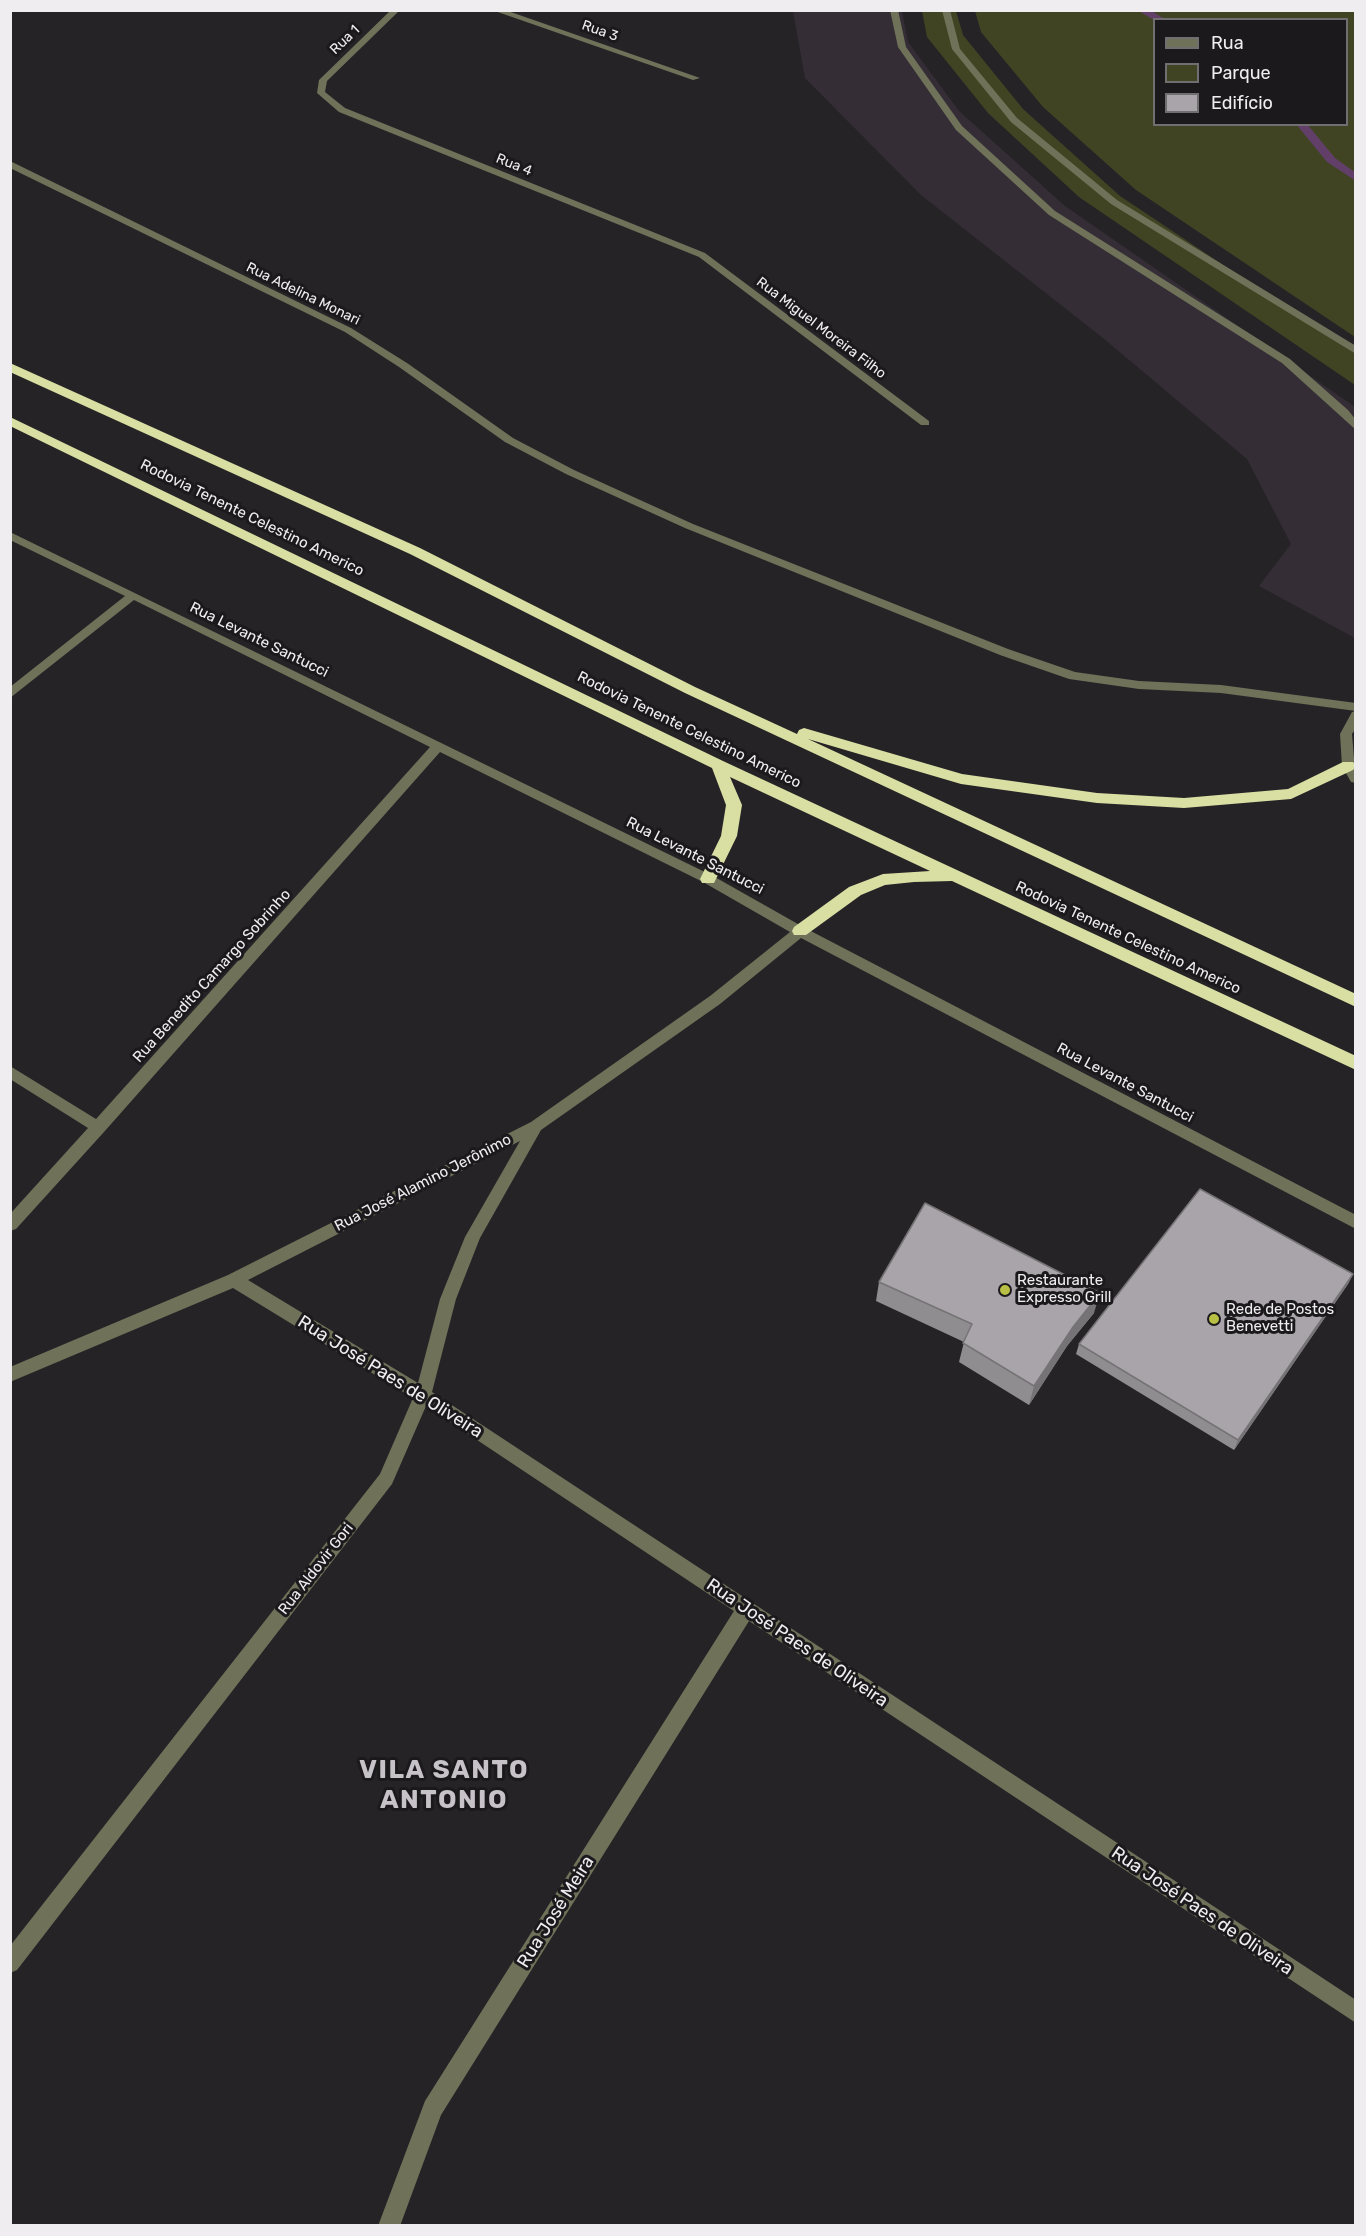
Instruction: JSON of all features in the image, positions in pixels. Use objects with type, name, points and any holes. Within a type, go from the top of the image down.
[{"type":"highway","points":[[10,367],[415,550],[748,717],[1356,1001]]},
{"type":"highway","name":"Rodovia Tenente Celestino Americo","points":[[10,421],[718,765],[1356,1064]]},
{"type":"highway","points":[[748,717],[960,779],[1097,798],[1184,803],[1291,794],[1352,772]]},
{"type":"highway","points":[[708,879],[729,836],[734,805],[718,765]]},
{"type":"highway","points":[[800,931],[855,891],[874,884],[914,876],[953,877]]},
{"type":"street","name":"Rua 1","points":[[321,93],[323,80],[396,10]]},
{"type":"street","name":"Rua 3","points":[[496,10],[696,78]]},
{"type":"street","points":[[894,10],[902,47],[959,128],[1044,206],[1062,220],[1286,361],[1344,412],[1356,427]]},
{"type":"street","points":[[946,10],[956,49],[1014,120],[1114,202],[1356,351]]},
{"type":"street","name":"Rua 4","points":[[321,93],[342,110],[702,255]]},
{"type":"street","name":"Rua Adelina Monari","points":[[10,164],[348,330],[403,365],[508,440],[570,472],[689,526],[1004,652],[1073,676],[1139,685],[1221,689],[1356,707]]},
{"type":"street","name":"Rua Miguel Moreira Filho","points":[[702,255],[925,423]]},
{"type":"street","name":"Rua Levante Santucci","points":[[10,535],[708,879],[800,931],[1356,1223]]},
{"type":"street","points":[[10,694],[132,596]]},
{"type":"street","points":[[1352,772],[1346,735],[1356,715]]},
{"type":"street","name":"Rua Benedito Camargo Sobrinho","points":[[10,1225],[437,747]]},
{"type":"street","name":"Rua José Alamino Jerônimo","points":[[10,1376],[234,1280],[536,1126],[715,1000],[800,931]]},
{"type":"street","points":[[10,1071],[99,1128]]},
{"type":"street","name":"Rua Aldovir Gori","points":[[10,1963],[386,1479],[423,1395],[448,1299],[472,1237],[536,1126]]},
{"type":"street","name":"Rua José Paes de Oliveira","points":[[234,1280],[423,1395],[1356,2013]]},
{"type":"street","name":"Rua José Meira","points":[[389,2226],[433,2109],[746,1609]]},
{"type":"shaded area","points":[[793,11],[902,11],[908,42],[959,111],[1065,206],[1355,407],[1355,638],[1259,586],[1291,544],[1247,459],[1103,338],[921,195],[805,78]]},
{"type":"green space","points":[[922,11],[956,11],[963,35],[1023,109],[1120,196],[1355,353],[1355,385],[1079,197],[988,113],[927,37]]},
{"type":"green space","points":[[975,11],[1355,11],[1355,337],[1136,190],[1043,107],[981,32]]},
{"type":"building","name":"Rede de Postos Benevetti","points":[[1200,1189],[1353,1274],[1238,1440],[1079,1344]]},
{"type":"building","points":[[925,1203],[1100,1293],[1073,1327],[1034,1386],[963,1343],[972,1324],[879,1282]]},
{"type":"waterway","points":[[1141,10],[1158,18]]},
{"type":"waterway","points":[[1303,126],[1331,160],[1356,178]]},
{"type":"place","name":"Restaurante Expresso Grill","points":[[1005,1290]]},
{"type":"place","name":"Rede de Postos Benevetti","points":[[1214,1319]]},
{"type":"district","name":"VILA SANTO ANTONIO","points":[[444,1785]]}]
